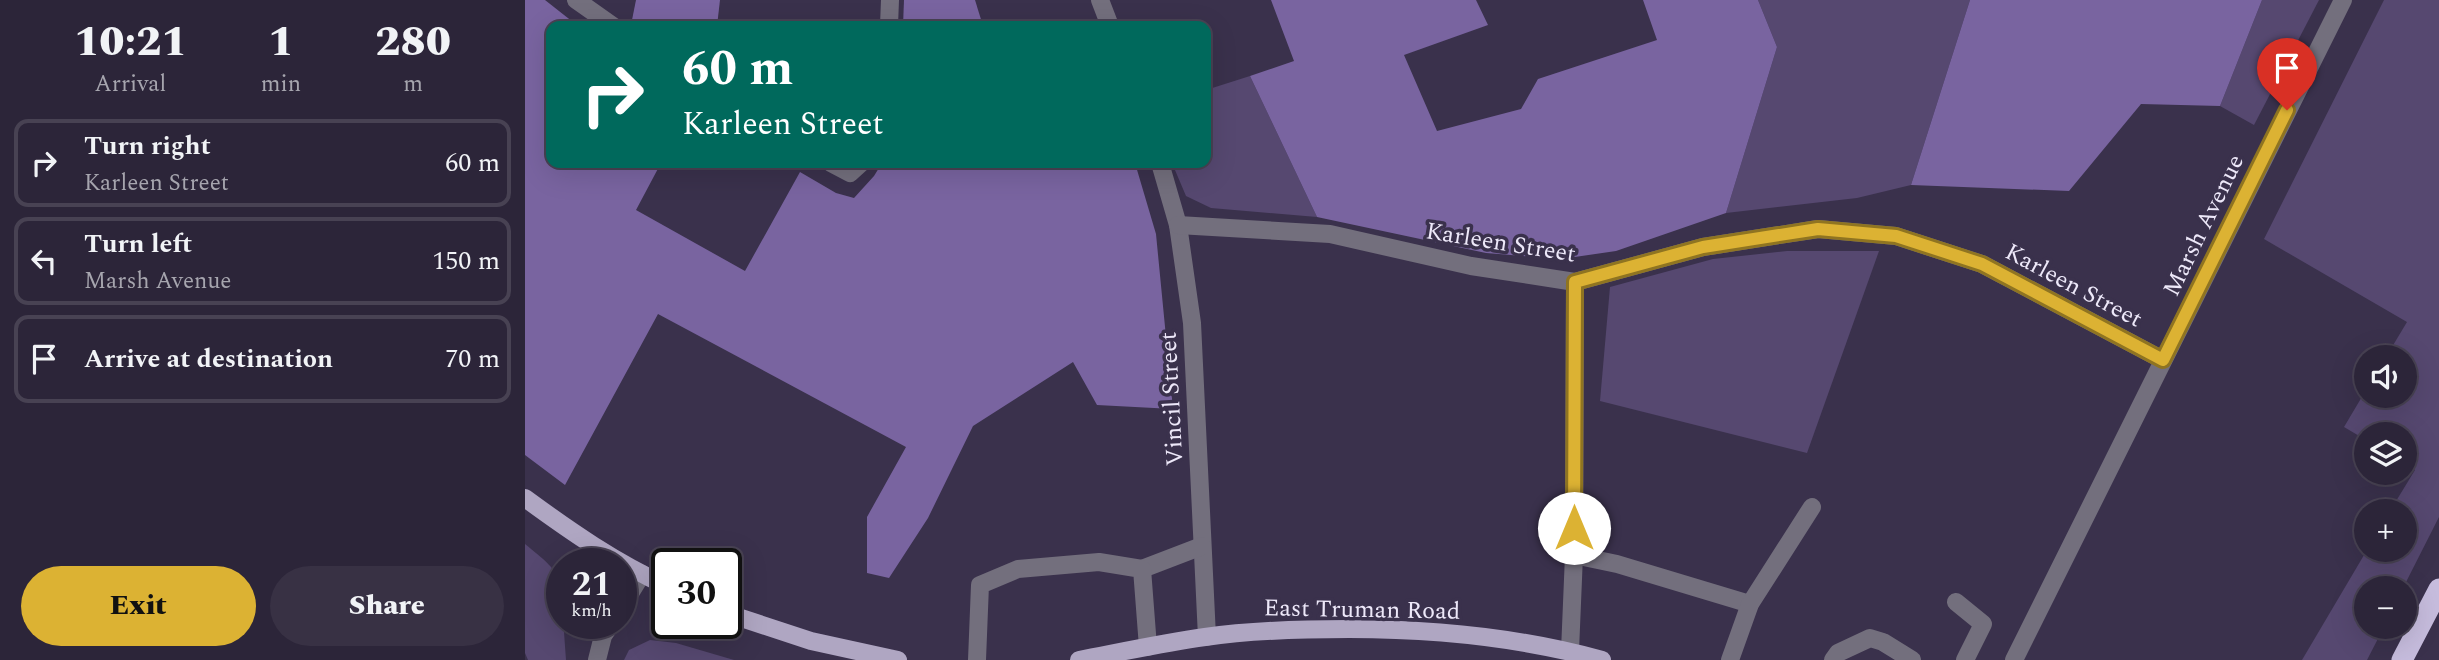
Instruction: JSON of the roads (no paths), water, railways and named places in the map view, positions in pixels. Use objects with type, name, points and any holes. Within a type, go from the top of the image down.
[{"type":"highway","points":[[2402,660],[2439,589]]},
{"type":"main road","points":[[525,498],[570,531],[651,579]]},
{"type":"main road","points":[[742,618],[811,641],[898,660]]},
{"type":"main road","name":"East Truman Road","points":[[1079,660],[1207,637],[1288,629],[1399,629],[1478,635],[1570,651],[1602,660]]},
{"type":"street","points":[[576,0],[606,21]]},
{"type":"street","points":[[889,21],[890,0]]},
{"type":"street","points":[[1100,0],[1108,21]]},
{"type":"street","name":"Marsh Avenue","points":[[2014,660],[2343,0]]},
{"type":"street","name":"Vincil Street","points":[[1161,168],[1178,225],[1192,323],[1207,637]]},
{"type":"street","name":"Karleen Street","points":[[1178,225],[1330,234],[1471,266],[1575,282],[1703,247],[1818,229],[1896,236],[1982,264],[2163,360]]},
{"type":"street","points":[[1570,651],[1574,555],[1575,282]]},
{"type":"street","points":[[1730,660],[1750,604],[1812,508]]},
{"type":"street","points":[[978,660],[980,585],[1018,569],[1099,562],[1142,569],[1202,546]]},
{"type":"street","points":[[1574,555],[1617,564],[1750,604]]},
{"type":"street","points":[[1142,569],[1148,648]]},
{"type":"street","points":[[637,583],[642,575]]},
{"type":"street","points":[[1955,602],[1983,625],[1965,660]]},
{"type":"street","points":[[1840,658],[1870,638],[1883,642],[1912,660]]},
{"type":"street","points":[[597,660],[602,639]]}]
